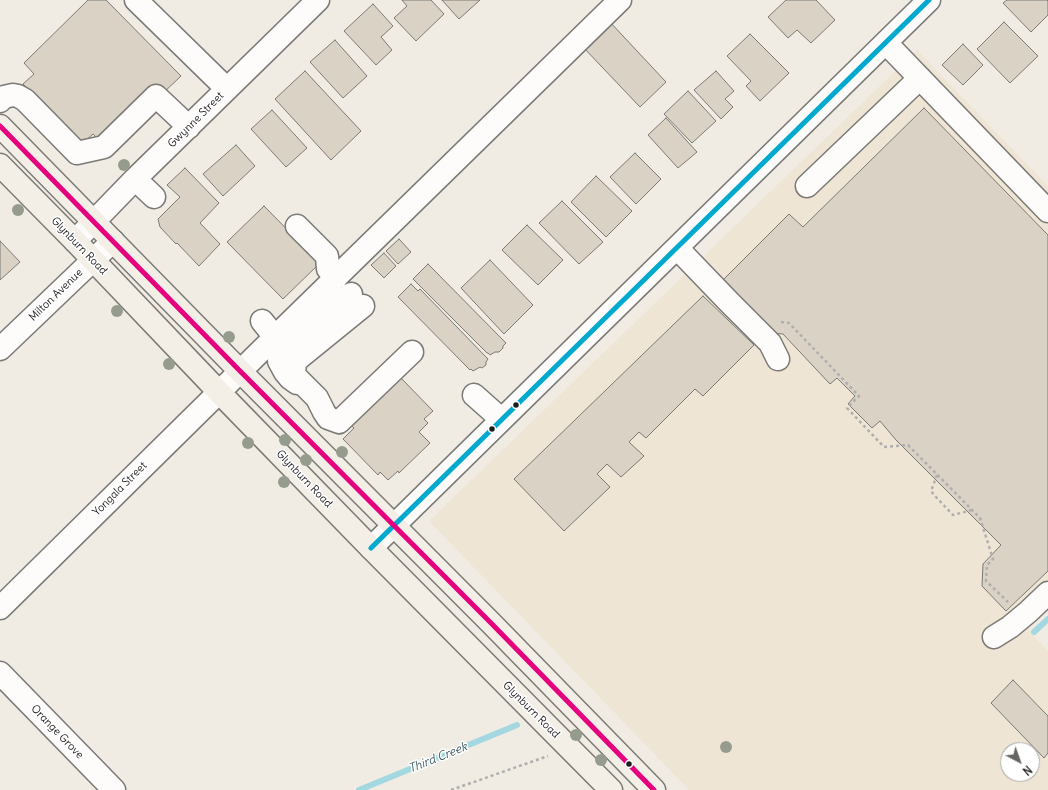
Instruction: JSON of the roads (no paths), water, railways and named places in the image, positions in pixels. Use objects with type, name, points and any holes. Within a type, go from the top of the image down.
[{"type":"main road","points":[[0,126],[654,790]]},
{"type":"main road","name":"Glynburn Road","points":[[0,165],[371,548],[611,790]]},
{"type":"street","points":[[136,0],[227,89]]},
{"type":"street","name":"Gwynne Street","points":[[75,241],[135,179],[318,0]]},
{"type":"street","name":"Yongala Street","points":[[0,608],[240,371],[269,329],[336,278],[620,0]]},
{"type":"street","points":[[371,548],[929,0]]},
{"type":"street","points":[[886,43],[1048,211]]},
{"type":"street","points":[[806,186],[920,78]]},
{"type":"street","points":[[0,101],[4,96],[13,95],[25,100],[77,153],[104,147],[156,96],[190,126]]},
{"type":"street","points":[[135,179],[154,197]]},
{"type":"street","points":[[297,226],[327,256],[328,270],[336,278]]},
{"type":"street","name":"Milton Avenue","points":[[0,349],[113,241]]},
{"type":"street","points":[[676,248],[770,343],[778,359]]},
{"type":"street","points":[[357,300],[289,346],[280,355],[279,361],[285,372],[294,381],[309,390],[316,398],[328,418],[339,422],[412,352]]},
{"type":"street","points":[[474,395],[501,419]]},
{"type":"street","points":[[994,637],[1010,627],[1048,593]]},
{"type":"street","name":"Orange Grove","points":[[0,673],[114,790]]},
{"type":"waterway","name":"Third Creek","points":[[1034,632],[1048,619]]},
{"type":"waterway","name":"Third Creek","points":[[359,790],[517,725]]}]
